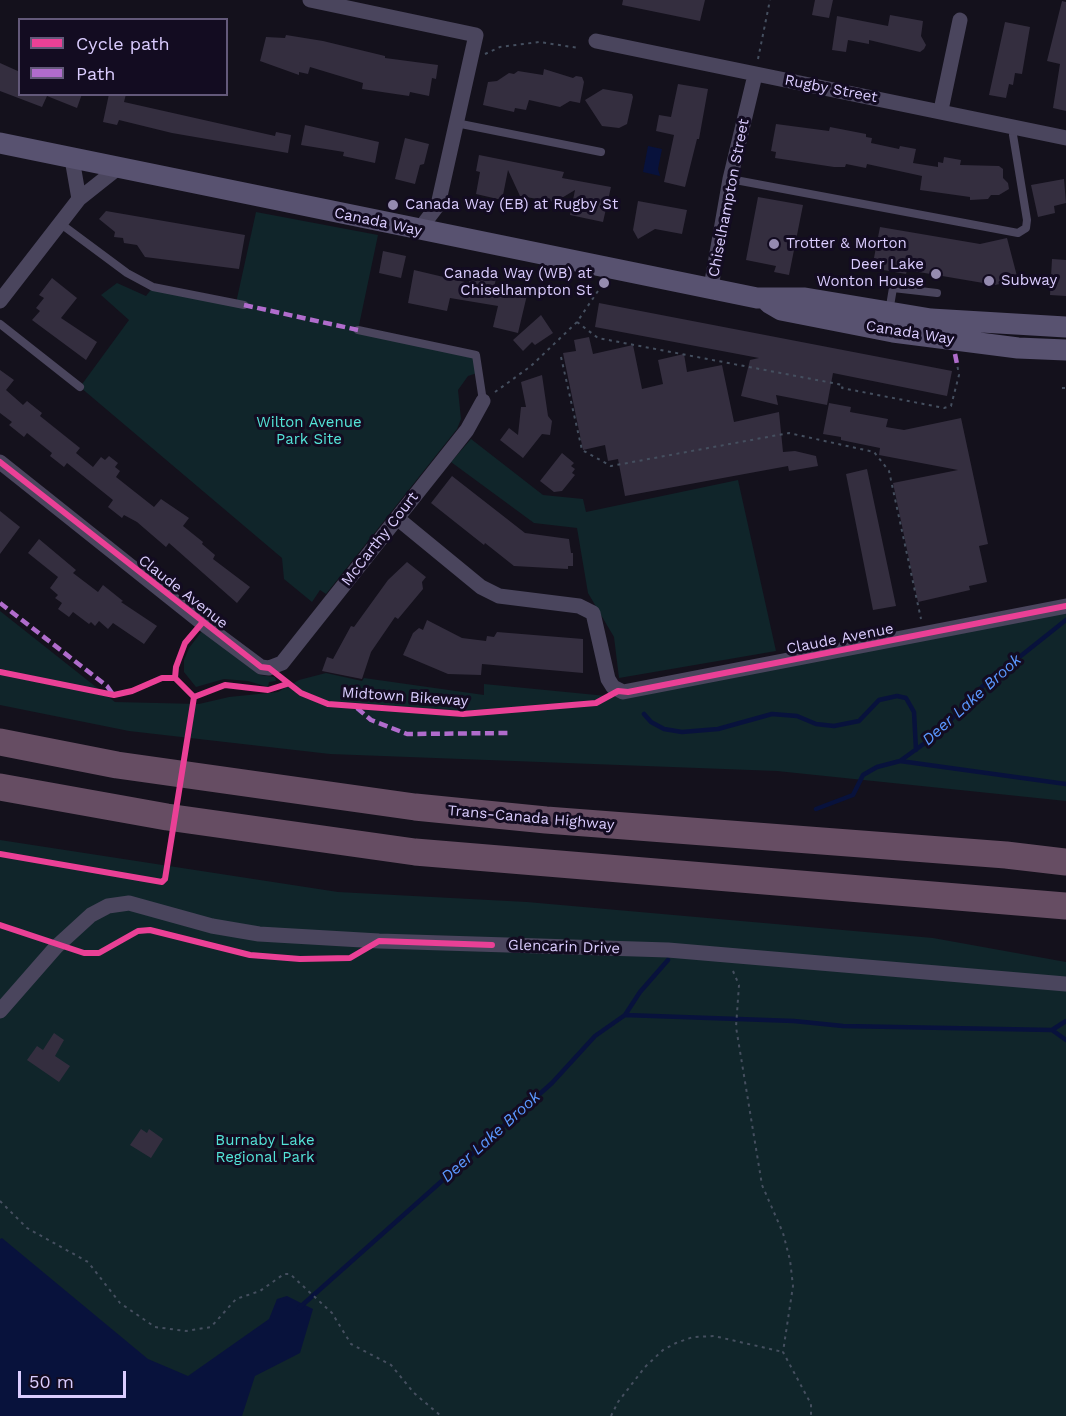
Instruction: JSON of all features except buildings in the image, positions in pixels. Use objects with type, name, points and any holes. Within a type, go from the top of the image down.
[{"type":"highway","name":"Trans-Canada Highway","points":[[0,742],[139,768],[415,807],[1066,862]]},
{"type":"highway","points":[[0,787],[167,817],[415,852],[982,897],[1066,906]]},
{"type":"highway","points":[[982,897],[1066,922]]},
{"type":"main road","name":"Canada Way","points":[[0,142],[72,159],[419,230],[711,287],[757,298],[781,310],[893,332],[1018,348],[1066,351]]},
{"type":"main road","name":"Canada Way","points":[[757,298],[805,298],[888,313],[974,323],[1066,327]]},
{"type":"street","points":[[310,0],[476,35],[454,123],[438,205],[419,230]]},
{"type":"street","points":[[941,110],[960,20]]},
{"type":"street","name":"Rugby Street","points":[[596,41],[755,75],[941,110],[1066,138]]},
{"type":"street","name":"Chiselhampton Street","points":[[711,287],[730,179],[755,75]]},
{"type":"street","points":[[72,159],[79,199]]},
{"type":"street","points":[[0,302],[79,199],[118,168]]},
{"type":"street","name":"McCarthy Court","points":[[269,668],[282,663],[467,430],[483,401]]},
{"type":"street","name":"Claude Avenue","points":[[0,462],[202,623],[261,667],[269,668]]},
{"type":"street","name":"Claude Avenue","points":[[397,518],[481,587],[499,596],[579,606],[592,613],[596,619],[608,679],[618,691],[628,692],[1066,606]]},
{"type":"street","name":"Glencarin Drive","points":[[0,1011],[49,956],[91,915],[108,906],[129,903],[212,926],[259,934],[379,941],[668,950],[1066,984]]},
{"type":"lane","points":[[454,123],[602,152]]},
{"type":"lane","points":[[730,179],[1018,233],[1026,228],[1027,220],[1013,135],[1015,128]]},
{"type":"lane","points":[[61,224],[127,273],[153,287],[244,305]]},
{"type":"lane","points":[[888,313],[893,288],[937,293]]},
{"type":"lane","points":[[0,324],[80,387]]},
{"type":"lane","points":[[358,330],[476,355],[483,401]]},
{"type":"path","points":[[755,75],[770,0]]},
{"type":"path","points":[[484,55],[500,47],[538,42],[579,48]]},
{"type":"path","points":[[483,401],[531,366],[577,322],[601,288]]},
{"type":"path","points":[[577,322],[598,338],[843,385],[842,388],[944,408],[951,406],[959,375],[957,364]]},
{"type":"path","points":[[561,357],[582,450],[611,466],[789,433],[874,452],[889,471],[921,620]]},
{"type":"path","points":[[725,954],[739,985],[736,1027],[762,1185],[783,1233],[790,1260],[793,1286],[783,1352],[811,1404],[811,1416]]},
{"type":"path","points":[[0,1201],[27,1228],[88,1262],[120,1303],[155,1326],[186,1331],[211,1327],[236,1299],[260,1291],[284,1274],[290,1274],[332,1313],[350,1342],[391,1365],[414,1393],[441,1416]]},
{"type":"path","points":[[610,1416],[645,1367],[663,1350],[676,1342],[693,1337],[714,1336],[783,1352]]},
{"type":"green space","name":"Wilton Avenue Park Site","points":[[256,212],[378,235],[358,330],[476,355],[477,373],[468,376],[458,390],[461,419],[457,429],[326,594],[320,590],[312,602],[284,579],[282,558],[80,387],[129,320],[101,295],[117,283],[146,296],[153,287],[236,303]]},
{"type":"green space","points":[[471,439],[543,495],[583,499],[586,512],[738,480],[776,651],[619,678],[614,637],[588,593],[577,528],[534,523],[451,462]]},
{"type":"green space","points":[[0,611],[115,702],[199,704],[229,697],[278,692],[299,680],[326,673],[362,681],[364,678],[484,695],[484,684],[627,698],[1066,611],[1066,801],[777,771],[330,754],[129,731],[0,705]]},
{"type":"green space","points":[[202,631],[260,675],[275,677],[276,681],[269,682],[268,687],[248,681],[224,679],[196,687],[184,672],[184,660],[189,648]]},
{"type":"green space","name":"Burnaby Lake Regional Park","points":[[0,840],[338,892],[527,902],[933,938],[1066,962],[1066,1416],[0,1416]]},
{"type":"shaded area","points":[[648,146],[662,149],[658,169],[660,176],[643,172]]},
{"type":"shaded area","points":[[2,1238],[148,1359],[188,1376],[269,1319],[277,1299],[287,1296],[313,1309],[300,1353],[255,1376],[242,1416],[0,1416],[0,1239]]},
{"type":"waterway","name":"Deer Lake Brook","points":[[816,809],[853,795],[863,775],[877,767],[900,761],[936,735],[983,686],[1066,620]]},
{"type":"waterway","points":[[644,714],[651,722],[664,729],[682,732],[718,729],[772,714],[797,716],[816,724],[834,726],[859,721],[879,700],[897,696],[906,698],[914,712],[916,750]]},
{"type":"waterway","points":[[900,761],[1066,784]]},
{"type":"waterway","name":"Deer Lake Brook","points":[[299,1308],[552,1083],[595,1036],[625,1015],[640,992],[668,960]]},
{"type":"waterway","points":[[625,1015],[794,1021],[843,1026],[1052,1030],[1066,1040]]},
{"type":"waterway","points":[[1052,1030],[1066,1021]]},
{"type":"marked path","points":[[244,305],[358,330]]},
{"type":"marked path","points":[[955,354],[957,364]]},
{"type":"marked path","points":[[0,603],[107,686],[112,693]]},
{"type":"marked path","points":[[357,708],[371,720],[407,734],[509,733]]},
{"type":"cycle path","name":"Midtown Bikeway","points":[[0,462],[261,667],[269,668],[301,693],[328,704],[463,714],[596,703],[618,691],[628,692],[1066,606]]},
{"type":"cycle path","points":[[194,697],[175,678],[176,667],[185,643],[202,623]]},
{"type":"cycle path","points":[[0,672],[114,695],[132,691],[162,678],[175,678]]},
{"type":"cycle path","points":[[194,697],[225,685],[268,690],[287,684]]},
{"type":"cycle path","points":[[0,854],[162,882],[165,879],[194,697]]},
{"type":"cycle path","points":[[0,925],[84,953],[99,953],[138,931],[150,930],[250,955],[300,959],[350,958],[379,941],[492,945]]},
{"type":"place","name":"Canada Way (EB) at Rugby St","points":[[393,205]]},
{"type":"place","name":"Trotter & Morton","points":[[774,244]]},
{"type":"place","name":"Deer Lake Wonton House","points":[[936,274]]},
{"type":"place","name":"Subway","points":[[989,281]]},
{"type":"place","name":"Canada Way (WB) at Chiselhampton St","points":[[604,283]]}]
